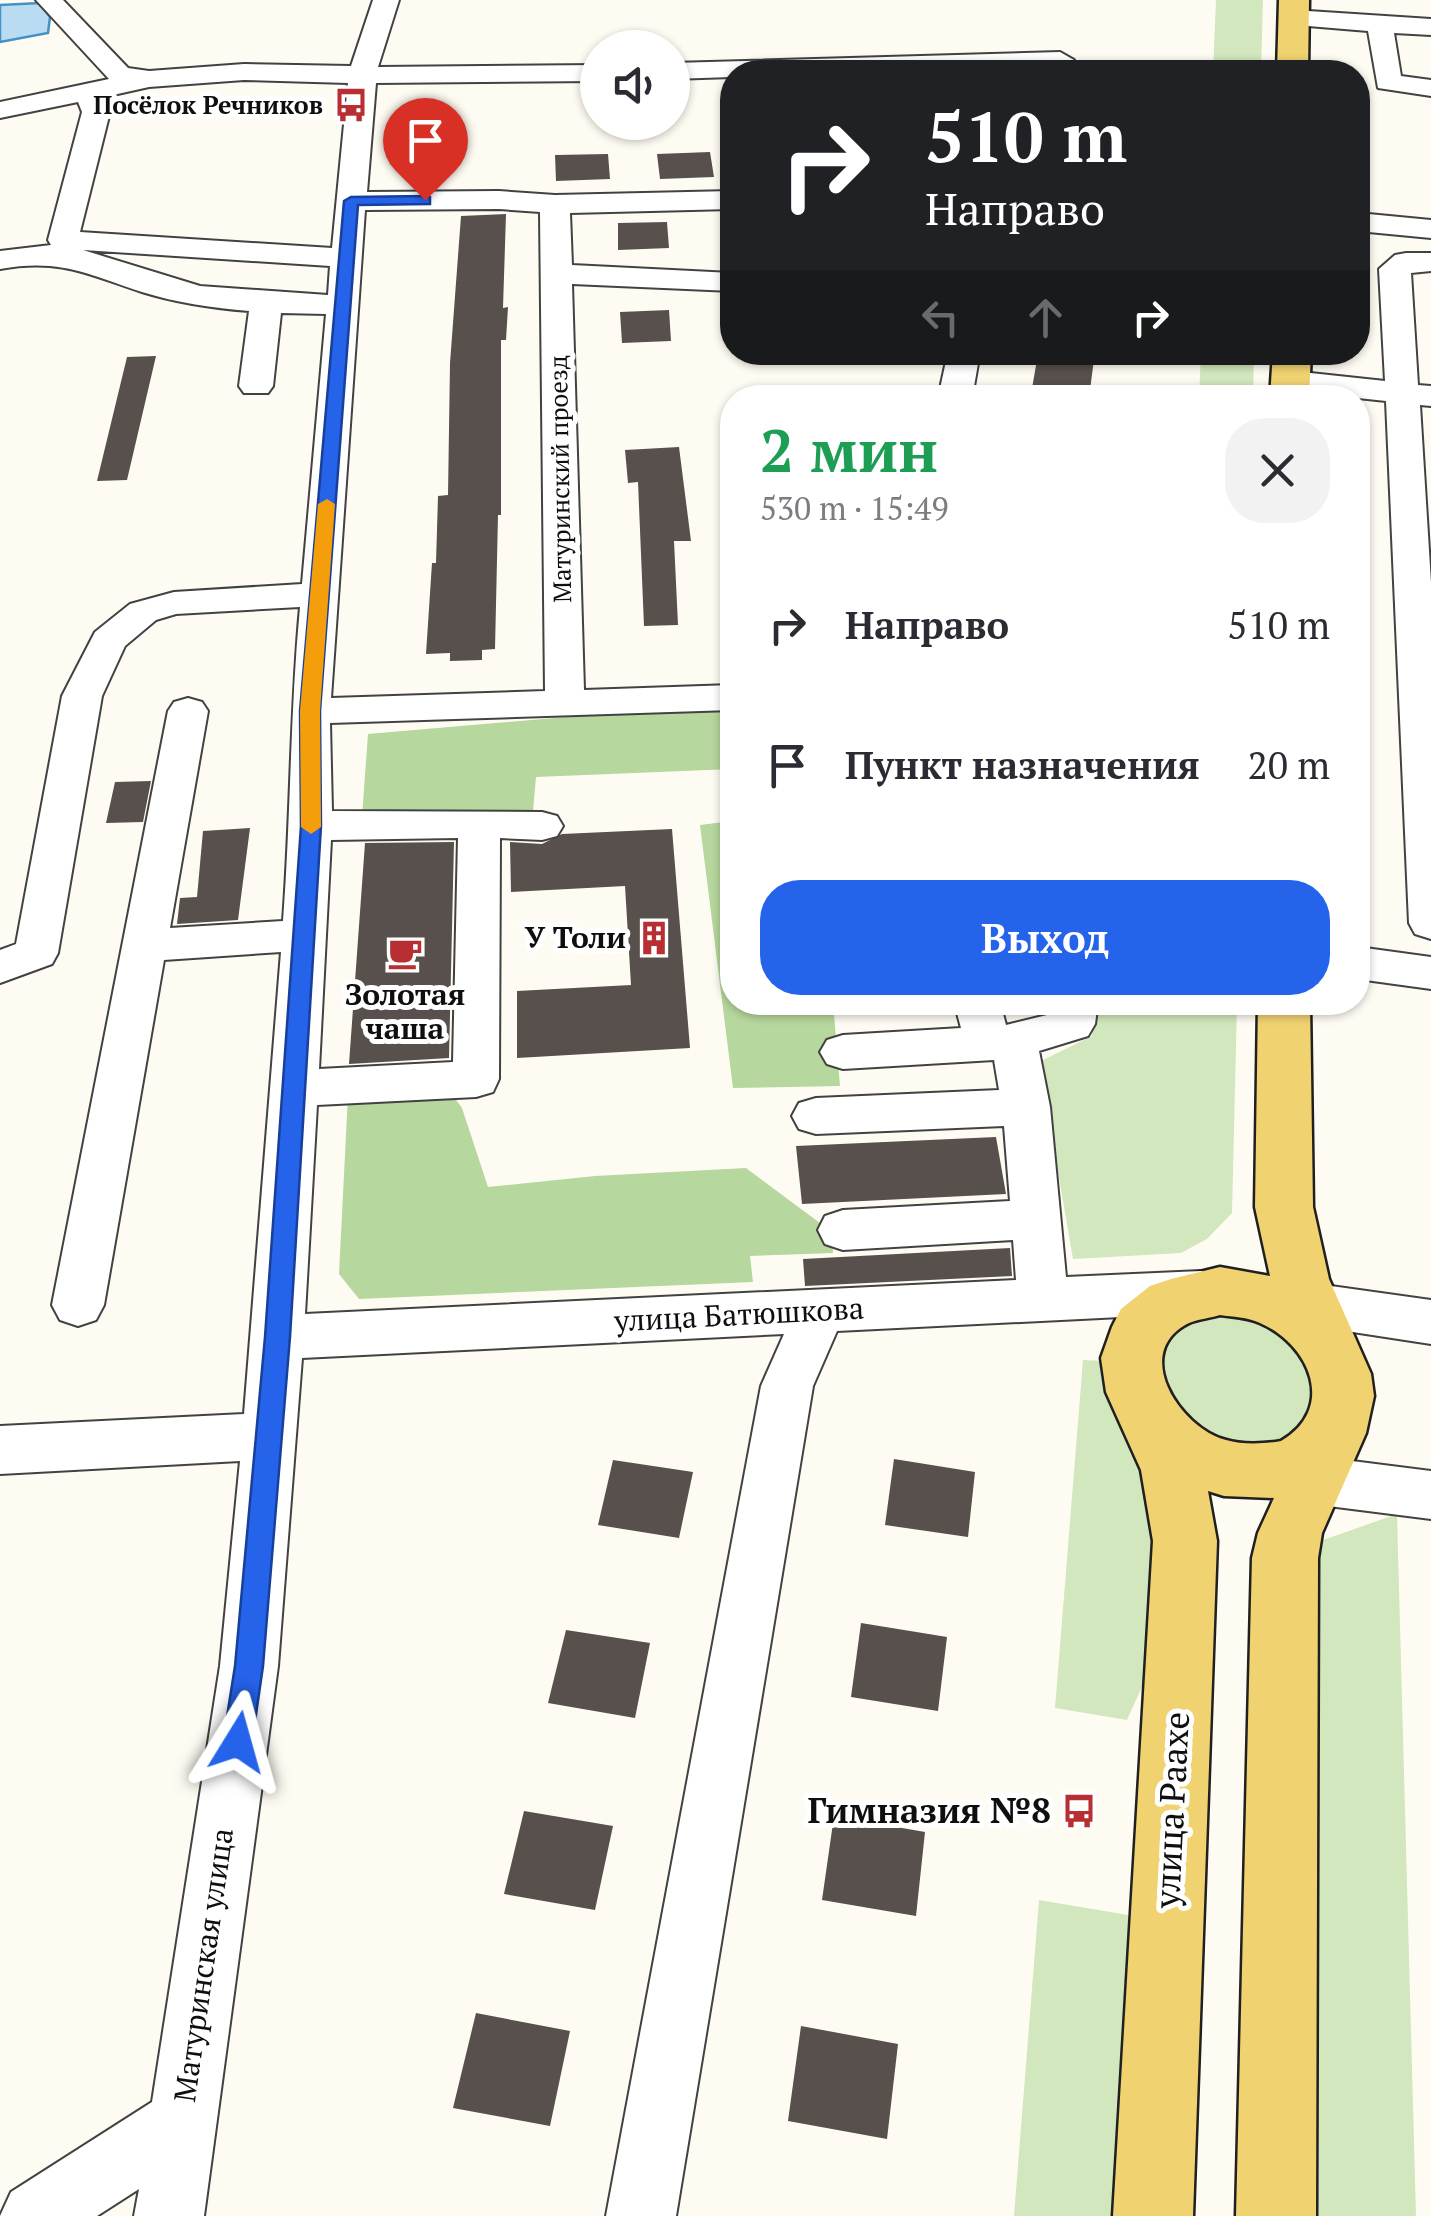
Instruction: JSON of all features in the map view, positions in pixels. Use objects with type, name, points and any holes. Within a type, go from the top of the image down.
[{"type":"main road","points":[[1293,9],[1293,60]]},
{"type":"main road","points":[[1276,2216],[1285,1558],[1298,1462],[1343,1417],[1344,1381],[1300,1316],[1300,1279],[1284,1207],[1284,1015]]},
{"type":"main road","points":[[1284,1207],[1273,1246],[1260,1262],[1242,1276],[1170,1302],[1146,1322],[1132,1348],[1137,1395],[1162,1434],[1186,1453],[1226,1469],[1298,1462]]},
{"type":"main road","points":[[1201,1292],[1230,1291],[1300,1316]]},
{"type":"main road","name":"улица Раахе","points":[[1137,1395],[1172,1469],[1185,1542],[1153,2216]]},
{"type":"street","points":[[49,0],[120,75],[150,79]]},
{"type":"street","name":"Матуринская улица","points":[[169,2216],[249,1666],[278,1337],[311,826],[310,711],[342,305],[363,73],[386,0]]},
{"type":"street","points":[[1293,9],[1380,25],[1431,27]]},
{"type":"street","points":[[1380,25],[1384,78],[1388,82],[1431,88]]},
{"type":"street","points":[[690,70],[720,70]]},
{"type":"street","points":[[0,110],[150,79],[244,72],[447,76],[580,72]]},
{"type":"street","points":[[88,90],[96,112],[63,240],[346,258]]},
{"type":"street","points":[[351,201],[499,200],[555,204],[720,200]]},
{"type":"street","name":"Матуринский проезд","points":[[555,204],[565,703]]},
{"type":"street","points":[[1370,223],[1431,228]]},
{"type":"street","points":[[0,260],[24,255],[84,258],[173,291],[266,303],[342,305]]},
{"type":"street","points":[[1431,262],[1406,262],[1395,270],[1416,394],[1431,923]]},
{"type":"street","points":[[556,274],[720,281]]},
{"type":"street","points":[[256,386],[266,303]]},
{"type":"street","points":[[1291,377],[1350,385]]},
{"type":"street","points":[[1370,388],[1416,394]]},
{"type":"street","points":[[0,967],[36,953],[82,696],[109,640],[143,612],[174,602],[320,594]]},
{"type":"street","points":[[310,711],[720,698]]},
{"type":"street","points":[[78,1304],[188,711]]},
{"type":"street","points":[[293,1088],[476,1079],[479,823]]},
{"type":"street","points":[[311,826],[542,826]]},
{"type":"street","points":[[144,946],[302,935]]},
{"type":"street","points":[[1370,964],[1431,973]]},
{"type":"street","points":[[844,1052],[993,1030],[1072,1024],[1073,1015]]},
{"type":"street","points":[[993,1030],[1026,1107],[1036,1219],[1052,1302],[1097,1321],[1110,1335],[1137,1395]]},
{"type":"street","points":[[816,1116],[1026,1107]]},
{"type":"street","points":[[843,1230],[1036,1219]]},
{"type":"street","name":"улица Батюшкова","points":[[278,1337],[1201,1292]]},
{"type":"street","points":[[641,2216],[788,1386],[820,1311]]},
{"type":"street","points":[[1300,1316],[1427,1316]]},
{"type":"street","points":[[0,1450],[270,1436]]},
{"type":"street","points":[[1298,1462],[1431,1495]]},
{"type":"street","name":"Матуринская улица","points":[[35,2216],[180,2122]]},
{"type":"green space","points":[[1216,0],[1263,0],[1261,60],[1214,60]]},
{"type":"green space","points":[[1200,365],[1254,365],[1253,385],[1200,385]]},
{"type":"green space","points":[[720,708],[720,769],[536,777],[533,811],[362,817],[368,734]]},
{"type":"green space","points":[[720,822],[720,984],[700,825]]},
{"type":"green space","points":[[724,1015],[834,1015],[840,1086],[733,1088]]},
{"type":"green space","points":[[1094,1015],[1237,1015],[1232,1213],[1207,1239],[1181,1253],[1073,1259],[1039,1062],[1092,1036]]},
{"type":"green space","points":[[450,1092],[462,1108],[488,1187],[595,1176],[746,1168],[832,1232],[833,1253],[750,1256],[753,1282],[359,1299],[339,1274],[348,1095]]},
{"type":"green space","points":[[1228,1312],[1273,1326],[1299,1349],[1307,1364],[1314,1397],[1310,1413],[1301,1427],[1286,1438],[1255,1446],[1225,1442],[1198,1429],[1177,1409],[1163,1386],[1157,1362],[1164,1340],[1183,1323]]},
{"type":"green space","points":[[1083,1360],[1130,1362],[1182,1598],[1127,1720],[1055,1708]]},
{"type":"green space","points":[[1397,1514],[1416,2216],[1270,2216],[1275,1557]]},
{"type":"green space","points":[[1039,1900],[1128,1915],[1160,2069],[1153,2216],[1014,2216]]},
{"type":"water","points":[[40,3],[50,17],[48,33],[0,42],[0,5]]},
{"type":"building","points":[[710,152],[714,177],[660,179],[657,154]]},
{"type":"building","points":[[608,154],[610,179],[556,181],[555,155]]},
{"type":"building","points":[[506,214],[503,308],[508,307],[506,340],[501,340],[501,515],[495,649],[482,650],[482,660],[450,661],[450,653],[426,654],[432,563],[436,563],[438,496],[448,495],[450,363],[461,216]]},
{"type":"building","points":[[667,222],[669,248],[618,250],[618,223]]},
{"type":"building","points":[[669,310],[671,341],[622,343],[620,312]]},
{"type":"building","points":[[156,356],[127,480],[97,481],[127,357]]},
{"type":"building","points":[[1036,365],[1093,365],[1091,385],[1033,385]]},
{"type":"building","points":[[679,447],[691,541],[674,541],[678,625],[644,626],[638,482],[628,483],[625,450]]},
{"type":"building","points":[[151,781],[143,822],[106,823],[115,782]]},
{"type":"building","points":[[250,828],[238,920],[177,924],[180,898],[197,897],[203,831]]},
{"type":"building","name":"У Толи","points":[[672,829],[690,1048],[517,1058],[517,991],[631,985],[625,886],[511,892],[510,842],[542,844],[562,834]]},
{"type":"building","name":"Золотая чаша","points":[[454,842],[449,1058],[349,1064],[365,843]]},
{"type":"building","points":[[996,1137],[1006,1194],[802,1204],[796,1146]]},
{"type":"building","points":[[1010,1248],[1012,1276],[805,1286],[803,1259]]},
{"type":"building","points":[[894,1459],[975,1472],[968,1537],[885,1525]]},
{"type":"building","points":[[613,1460],[693,1472],[679,1538],[598,1525]]},
{"type":"building","points":[[861,1623],[947,1637],[938,1711],[851,1697]]},
{"type":"building","points":[[566,1630],[650,1643],[635,1718],[548,1703]]},
{"type":"building","points":[[524,1811],[613,1826],[595,1910],[504,1894]]},
{"type":"building","points":[[834,1816],[925,1832],[916,1916],[822,1900]]},
{"type":"building","points":[[476,2013],[570,2031],[550,2126],[453,2108]]},
{"type":"building","points":[[801,2026],[898,2044],[887,2139],[788,2121]]},
{"type":"slow traffic","points":[[311,827],[310,711],[327,504]]},
{"type":"place","name":"Посёлок Речников","points":[[351,105]]},
{"type":"place","name":"У Толи","points":[[654,938]]},
{"type":"place","name":"Золотая чаша","points":[[405,953]]},
{"type":"place","name":"Гимназия №8","points":[[1079,1811]]},
{"type":"route","points":[[238,1742],[249,1666],[278,1337],[312,807],[310,711],[351,201],[425,200]]}]
